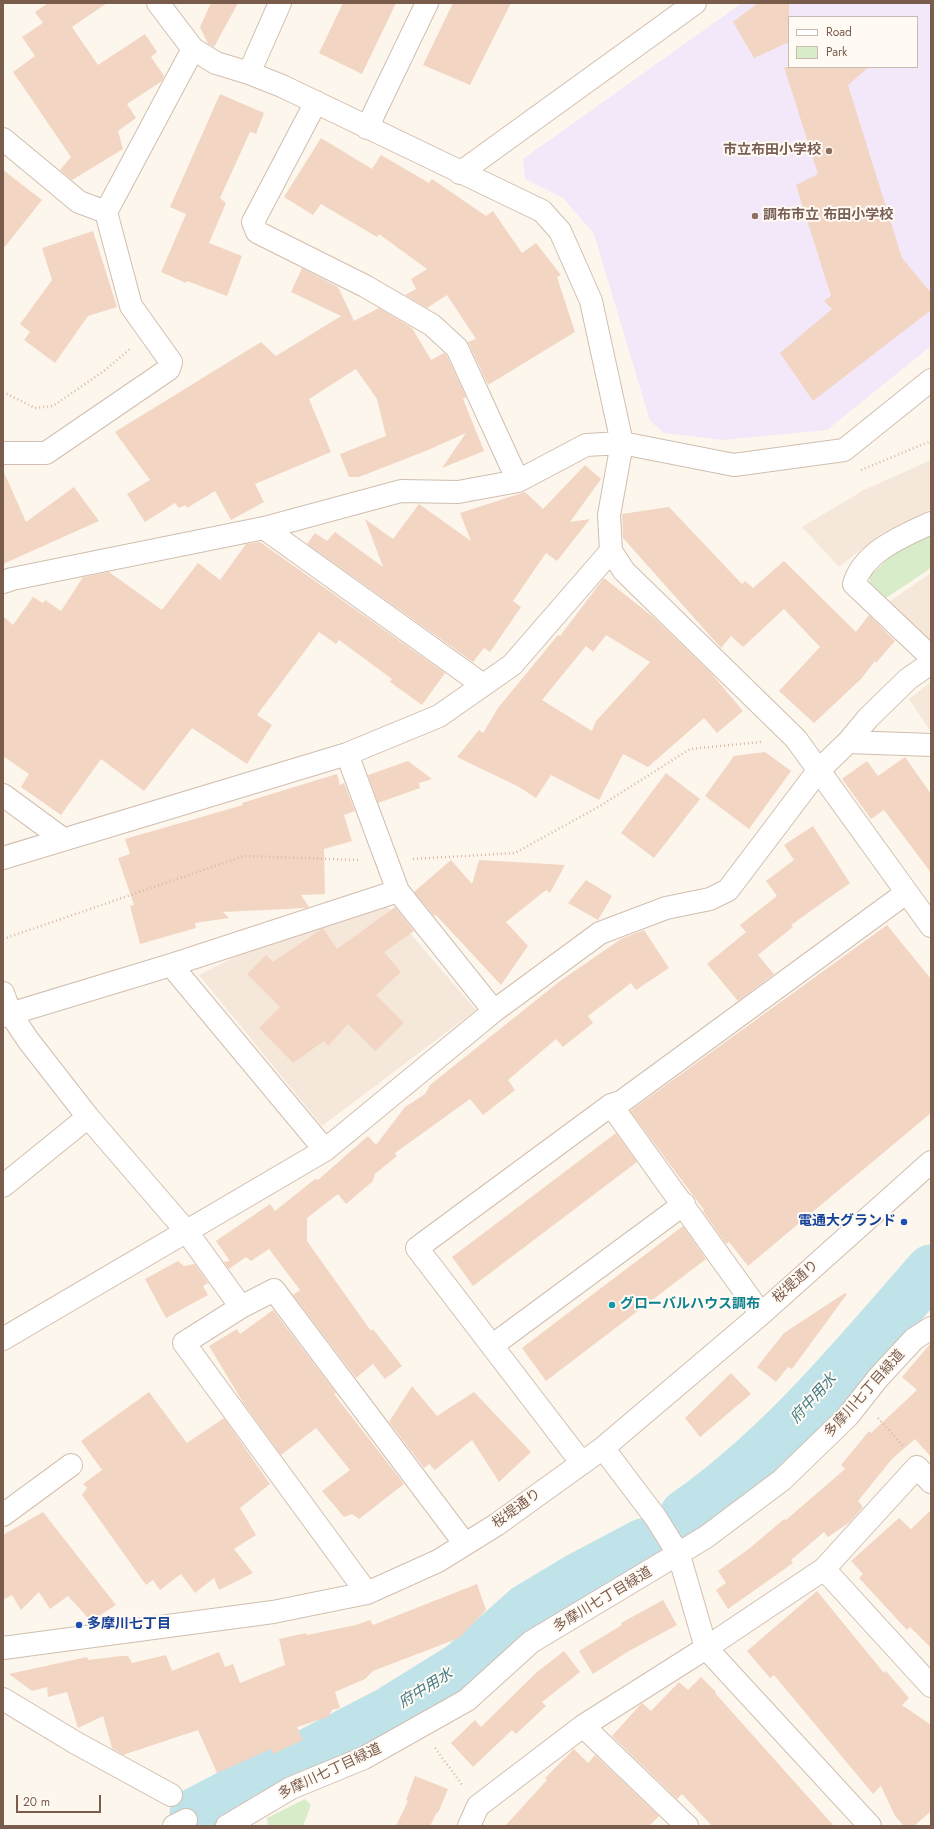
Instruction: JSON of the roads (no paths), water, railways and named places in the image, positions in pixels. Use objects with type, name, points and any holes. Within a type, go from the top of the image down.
[{"type":"street","points":[[158,3],[193,49],[216,63],[249,73],[316,102],[460,174],[542,211],[560,231],[591,301],[622,443],[609,515],[611,551],[624,571],[796,739],[931,926]]},
{"type":"street","points":[[249,73],[280,3]]},
{"type":"street","points":[[367,128],[427,3]]},
{"type":"street","points":[[460,174],[696,3]]},
{"type":"street","points":[[3,453],[46,453],[169,368],[171,362],[148,333],[131,306],[106,212],[193,49]]},
{"type":"street","points":[[316,102],[253,222],[257,232],[365,286],[432,325],[457,348],[518,481]]},
{"type":"street","points":[[3,139],[79,202],[106,212]]},
{"type":"street","points":[[3,582],[264,528],[401,490],[458,492],[518,481],[586,444],[622,443],[734,465],[844,450],[931,380]]},
{"type":"street","points":[[931,523],[886,544],[857,573],[854,584],[931,657]]},
{"type":"street","points":[[264,528],[483,686]]},
{"type":"street","points":[[3,858],[347,754],[439,716],[512,665],[611,551]]},
{"type":"street","points":[[3,1339],[325,1150],[494,1011],[600,933],[666,908],[710,899],[728,890],[818,771],[848,742],[868,718],[908,679],[931,663]]},
{"type":"street","points":[[848,742],[931,745]]},
{"type":"street","points":[[347,754],[398,891],[494,1011]]},
{"type":"street","points":[[3,795],[64,839]]},
{"type":"street","points":[[241,1307],[187,1232],[88,1117],[28,1040],[5,1007],[171,965],[398,891]]},
{"type":"street","points":[[581,1462],[493,1345],[417,1248],[611,1105],[621,1102],[906,893]]},
{"type":"street","points":[[171,965],[325,1150]]},
{"type":"street","points":[[611,1105],[684,1204],[761,1314]]},
{"type":"street","points":[[3,1186],[88,1117]]},
{"type":"street","name":"桜堤通り","points":[[3,1648],[273,1612],[367,1592],[438,1561],[496,1525],[581,1462],[603,1448],[761,1314],[931,1162]]},
{"type":"street","points":[[493,1345],[684,1204]]},
{"type":"street","points":[[367,1592],[184,1343],[241,1307],[274,1290],[466,1544]]},
{"type":"street","name":"多摩川七丁目緑道","points":[[236,1824],[291,1788],[364,1758],[467,1700],[531,1642],[679,1555],[706,1537],[782,1480],[848,1416],[878,1378],[914,1339],[931,1328]]},
{"type":"street","points":[[603,1448],[656,1518],[679,1555],[706,1648],[870,1826]]},
{"type":"street","points":[[3,1516],[71,1465]]},
{"type":"street","points":[[469,1826],[478,1806],[583,1726],[706,1648],[824,1569],[924,1475]]},
{"type":"street","points":[[824,1569],[931,1686]]},
{"type":"street","points":[[3,1699],[76,1743],[171,1795]]},
{"type":"street","points":[[583,1726],[687,1826]]},
{"type":"waterway","name":"府中用水","points":[[685,1515],[720,1489],[785,1431],[845,1368],[931,1270]]},
{"type":"waterway","name":"府中用水","points":[[195,1813],[391,1711],[462,1667],[527,1609],[577,1579],[643,1544]]},
{"type":"place","name":"市立布田小学校","points":[[829,151]]},
{"type":"place","name":"調布市立 布田小学校","points":[[755,216]]},
{"type":"place","name":"電通大グランド","points":[[904,1222]]},
{"type":"place","name":"グローバルハウス調布","points":[[612,1305]]},
{"type":"place","name":"多摩川七丁目","points":[[79,1625]]}]
